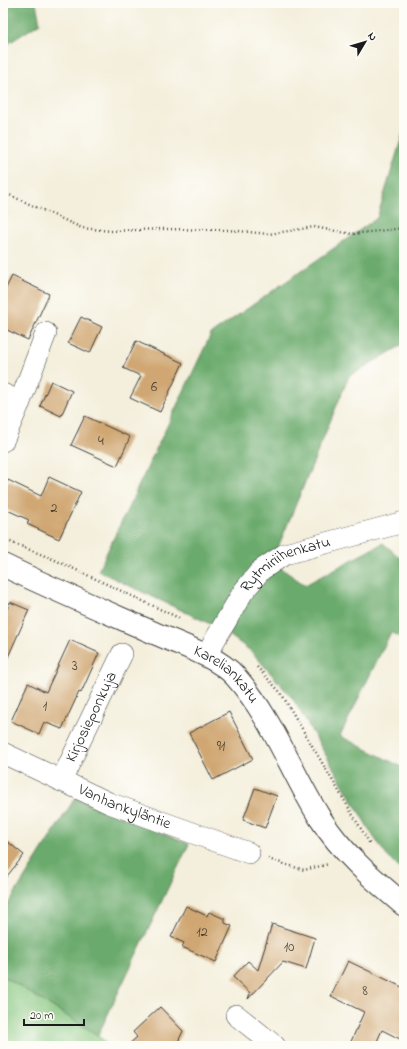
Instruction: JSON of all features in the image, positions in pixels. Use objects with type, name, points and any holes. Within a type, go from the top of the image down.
[{"type":"street","points":[[3,441],[12,398],[46,333]]},
{"type":"street","name":"Rytmiriihenkatu","points":[[206,655],[243,592],[261,570],[285,554],[404,522]]},
{"type":"street","name":"Kareliankatu","points":[[3,565],[40,583],[206,655],[234,674],[256,704],[320,819],[347,854],[404,905]]},
{"type":"street","name":"Kirjosieponkuja","points":[[61,781],[122,654]]},
{"type":"street","name":"Vanhankyläntie","points":[[3,753],[109,803],[249,853]]},
{"type":"street","points":[[236,1015],[275,1046]]},
{"type":"path","points":[[3,192],[82,228],[111,232],[206,230],[269,234],[314,227],[352,234],[404,228]]},
{"type":"path","points":[[249,853],[304,870],[326,866],[367,840]]},
{"type":"green space","points":[[3,3],[36,3],[40,23],[3,47]]},
{"type":"green space","points":[[404,130],[404,344],[349,376],[272,562],[305,585],[383,543],[404,561],[404,639],[391,632],[340,736],[404,768],[403,872],[387,856],[373,836],[293,699],[252,652],[221,629],[98,571],[211,334],[377,218]]},
{"type":"green space","points":[[75,798],[189,844],[98,1035],[3,976],[3,912]]},
{"type":"green space","points":[[3,976],[98,1035],[108,1046],[3,1046]]},
{"type":"building","points":[[12,276],[49,294],[28,340],[3,328],[3,294]]},
{"type":"building","points":[[81,317],[102,327],[90,353],[68,343]]},
{"type":"building","points":[[136,341],[183,363],[160,412],[130,398],[141,376],[123,368]]},
{"type":"building","points":[[51,381],[72,391],[61,416],[40,406]]},
{"type":"building","points":[[85,416],[130,437],[117,466],[71,445]]},
{"type":"building","points":[[49,477],[81,492],[59,539],[27,524],[29,520],[3,508],[3,491],[8,480],[41,496]]},
{"type":"building","points":[[10,602],[29,610],[3,668],[3,618]]},
{"type":"building","points":[[70,640],[99,653],[81,693],[79,692],[62,729],[44,722],[39,734],[11,721],[28,683],[46,692]]},
{"type":"building","points":[[229,712],[253,759],[213,780],[189,733]]},
{"type":"building","points":[[255,788],[277,796],[265,828],[243,820]]},
{"type":"building","points":[[3,838],[24,855],[3,881]]},
{"type":"building","points":[[186,906],[207,916],[209,912],[225,919],[225,923],[232,926],[216,962],[182,947],[184,943],[171,937]]},
{"type":"building","points":[[272,924],[315,938],[306,969],[283,962],[248,999],[250,993],[233,977],[248,961],[258,970]]},
{"type":"building","points":[[348,961],[404,988],[404,1041],[382,1030],[375,1046],[349,1046],[364,1012],[331,996]]},
{"type":"building","points":[[160,1007],[183,1031],[176,1046],[127,1046],[137,1037],[133,1032]]}]
